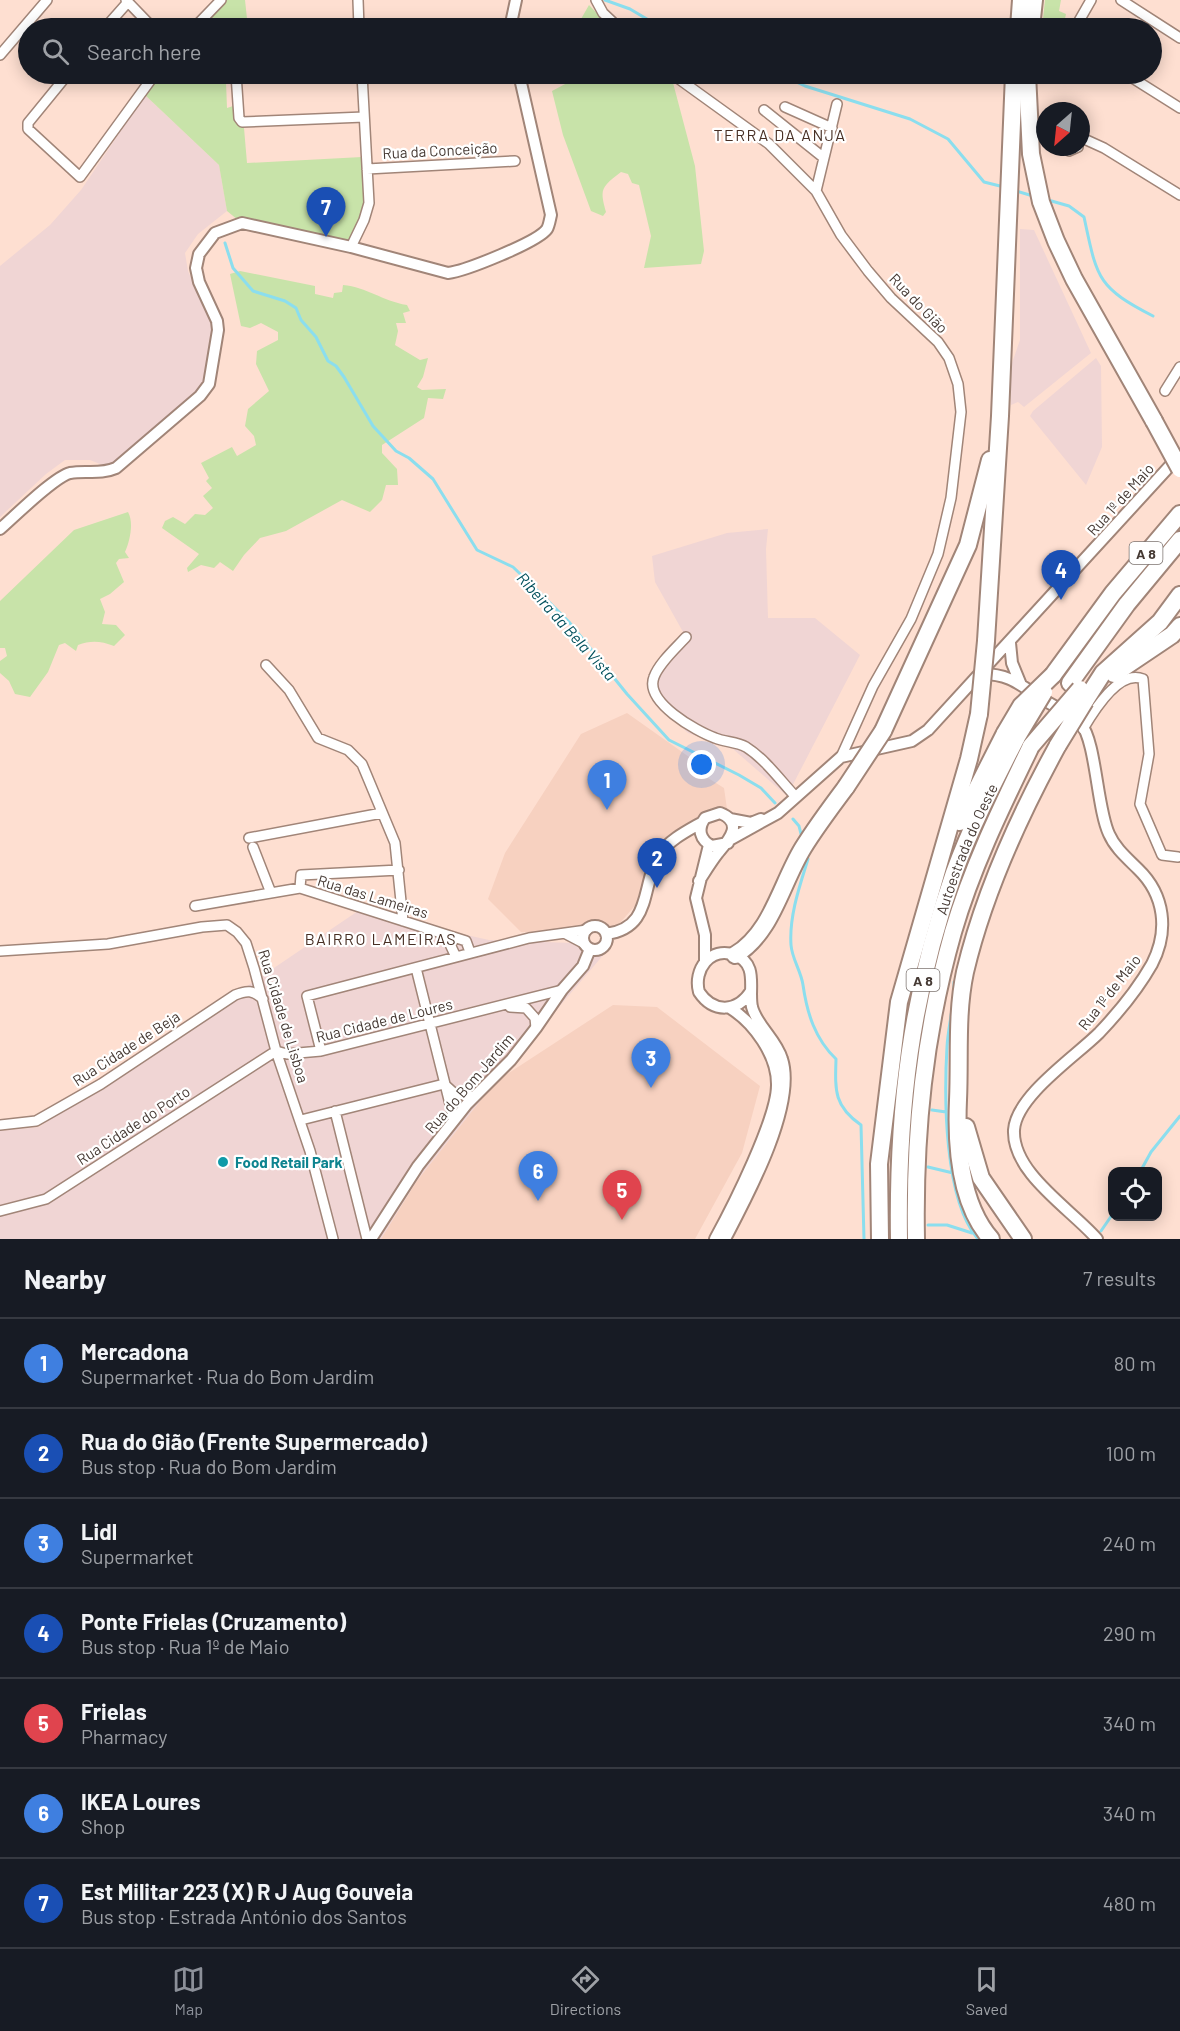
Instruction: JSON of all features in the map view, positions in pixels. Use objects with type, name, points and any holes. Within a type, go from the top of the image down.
[{"type":"highway","points":[[1020,18],[1021,0]]},
{"type":"highway","points":[[1031,18],[1034,0]]},
{"type":"highway","points":[[880,1239],[879,1164],[899,1002],[969,759],[979,714],[986,641],[1000,416],[1014,84]]},
{"type":"highway","points":[[1028,84],[1031,154],[1041,202],[1056,241],[1074,279],[1155,421],[1180,470]]},
{"type":"highway","points":[[728,954],[750,946],[760,933],[783,884],[823,817],[883,731],[968,545],[1000,416]]},
{"type":"highway","name":"A 8","points":[[1011,735],[1021,706],[1053,675],[1113,593],[1180,514]]},
{"type":"highway","name":"A 8","points":[[1078,691],[1127,604],[1180,540]]},
{"type":"highway","points":[[991,1239],[975,1214],[967,1189],[959,1135],[960,1004],[965,973],[1000,863],[1025,804],[1058,745],[1078,691],[1109,655],[1160,622],[1180,595]]},
{"type":"highway","points":[[1078,691],[1109,678],[1172,635],[1180,626]]},
{"type":"highway","name":"Autoestrada do Oeste","points":[[916,1239],[914,1165],[920,1105],[939,986],[954,929],[990,831],[1031,746],[1078,691]]},
{"type":"highway","points":[[928,897],[960,820],[1011,735]]},
{"type":"highway","name":"Autoestrada do Oeste","points":[[899,1239],[898,1162],[902,1100],[910,1040],[922,981],[954,873],[1011,735]]},
{"type":"highway","points":[[958,1100],[981,1178],[1023,1239]]},
{"type":"street","points":[[32,18],[47,0]]},
{"type":"street","points":[[358,0],[359,18]]},
{"type":"street","points":[[512,18],[516,0]]},
{"type":"street","points":[[596,0],[608,18]]},
{"type":"street","points":[[1081,18],[1091,0]]},
{"type":"street","points":[[1122,0],[1149,18]]},
{"type":"street","points":[[113,18],[127,1],[143,18]]},
{"type":"street","points":[[203,18],[219,1]]},
{"type":"street","points":[[1162,26],[1180,38]]},
{"type":"street","points":[[0,55],[18,34]]},
{"type":"street","points":[[60,84],[28,123],[28,129],[80,177],[148,84]]},
{"type":"street","points":[[236,84],[238,118],[242,122],[364,117]]},
{"type":"street","points":[[351,247],[364,220],[369,203],[362,84]]},
{"type":"street","points":[[0,529],[62,476],[78,472],[101,473],[116,468],[206,390],[214,363],[218,330],[199,282],[196,268],[199,254],[215,233],[242,223],[351,247],[448,273],[456,272],[536,238],[548,229],[551,215],[521,84]]},
{"type":"street","name":"Rua do Gião","points":[[686,84],[769,144],[816,191],[842,235],[868,271],[891,298],[938,342],[949,358],[958,384],[961,412],[951,498],[938,554],[911,619],[873,686],[841,757]]},
{"type":"street","points":[[1142,84],[1180,108]]},
{"type":"street","points":[[816,191],[837,104]]},
{"type":"street","points":[[786,107],[831,128]]},
{"type":"street","points":[[764,110],[824,158]]},
{"type":"street","points":[[1090,141],[1180,195]]},
{"type":"street","name":"Rua da Conceição","points":[[367,169],[515,161]]},
{"type":"street","points":[[1165,391],[1180,367]]},
{"type":"street","name":"Rua 1º de Maio","points":[[997,657],[1180,455]]},
{"type":"street","points":[[686,637],[654,676],[653,686],[657,697],[691,727],[729,744],[742,746],[755,754],[795,796]]},
{"type":"street","points":[[1011,642],[1012,663],[1021,685]]},
{"type":"street","points":[[997,657],[1012,663]]},
{"type":"street","points":[[678,838],[706,842],[717,847],[778,813],[841,757],[912,741],[928,730],[997,657]]},
{"type":"street","points":[[997,657],[1002,674]]},
{"type":"street","points":[[266,665],[289,690],[318,738],[348,750],[362,764],[395,843],[403,921]]},
{"type":"street","points":[[982,674],[1002,674],[1081,724],[1083,729],[1107,695],[1118,685],[1129,678],[1143,679],[1149,754],[1140,804],[1162,855],[1178,857]]},
{"type":"street","name":"Rua 1º de Maio","points":[[1083,729],[1108,834],[1124,855],[1155,887],[1162,912],[1161,943],[1151,966],[1101,1032],[1030,1098],[1020,1111],[1014,1127],[1015,1144],[1020,1159],[1037,1180],[1097,1239]]},
{"type":"street","points":[[271,893],[251,843],[382,813]]},
{"type":"street","points":[[715,1239],[755,1154],[774,1104],[777,1083],[766,1047],[746,1020],[730,1008],[712,1005],[699,992],[697,977],[705,962],[705,935],[697,904],[706,842],[701,823],[715,813],[751,823],[778,813]]},
{"type":"street","points":[[699,881],[729,841],[734,829],[730,819]]},
{"type":"street","name":"Rua do Bom Jardim","points":[[588,946],[602,948],[607,942],[606,934],[628,929],[639,914],[646,898],[650,874],[660,854],[678,838],[701,823]]},
{"type":"street","points":[[300,888],[301,876],[399,870]]},
{"type":"street","name":"Rua das Lameiras","points":[[195,906],[300,888],[466,940],[470,952]]},
{"type":"street","name":"Rua Cidade de Lisboa","points":[[0,951],[108,944],[202,927],[227,926],[237,932],[246,942],[276,1051],[300,1120],[333,1239]]},
{"type":"street","points":[[321,1051],[307,996],[529,938],[566,934],[597,927],[606,934]]},
{"type":"street","name":"Rua do Bom Jardim","points":[[369,1239],[418,1166],[454,1120],[511,1060],[562,990],[583,966],[588,946],[584,937],[586,930]]},
{"type":"street","name":"Rua das Lameiras","points":[[436,931],[448,940],[456,957]]},
{"type":"street","points":[[566,934],[588,946]]},
{"type":"street","points":[[705,935],[728,954],[744,961],[750,970],[753,980],[751,991],[753,1009],[775,1041],[783,1059],[786,1087],[784,1102],[756,1175],[725,1239]]},
{"type":"street","points":[[705,962],[728,954]]},
{"type":"street","points":[[416,968],[432,1024],[454,1120]]},
{"type":"street","name":"Rua Cidade de Loures","points":[[276,1051],[287,1054],[321,1051],[562,990]]},
{"type":"street","name":"Rua Cidade de Beja","points":[[0,1125],[36,1121],[101,1084],[235,995],[247,991],[256,993],[263,999]]},
{"type":"street","points":[[730,1008],[746,999],[751,991]]},
{"type":"street","points":[[499,1007],[526,1008],[535,1018],[536,1028]]},
{"type":"street","name":"Rua Cidade do Porto","points":[[0,1211],[46,1198],[276,1051]]},
{"type":"street","points":[[444,1084],[454,1093],[474,1097]]},
{"type":"street","points":[[300,1120],[444,1084]]},
{"type":"street","points":[[335,1111],[369,1239]]},
{"type":"shaded area","points":[[145,95],[219,165],[227,211],[198,234],[185,253],[188,271],[211,324],[213,336],[206,379],[200,389],[117,460],[105,466],[90,460],[65,460],[46,474],[0,517],[0,266],[50,225],[81,190]]},
{"type":"shaded area","points":[[1020,229],[1034,230],[1091,353],[1024,407],[1018,402],[1011,405],[1011,366],[1020,340]]},
{"type":"shaded area","points":[[1096,358],[1101,366],[1102,447],[1086,485],[1030,416]]},
{"type":"shaded area","points":[[768,529],[766,549],[768,618],[815,618],[860,655],[787,796],[733,749],[688,733],[653,702],[647,686],[687,639],[655,582],[652,556],[727,533]]},
{"type":"shaded area","points":[[627,713],[692,759],[708,778],[724,788],[727,809],[712,808],[700,815],[648,863],[640,900],[612,932],[521,932],[488,899],[505,853],[581,734]]},
{"type":"shaded area","points":[[358,911],[489,940],[573,943],[605,953],[495,1082],[416,1182],[381,1239],[0,1239],[0,1131],[39,1127]]},
{"type":"shaded area","points":[[613,1005],[657,1007],[760,1086],[742,1153],[695,1239],[381,1239],[416,1182],[495,1082]]},
{"type":"green space","points":[[227,0],[245,0],[247,18],[210,18]]},
{"type":"green space","points":[[1045,0],[1061,0],[1059,11],[1066,14],[1065,18],[1043,18]]},
{"type":"green space","points":[[589,5],[601,18],[582,18]]},
{"type":"green space","points":[[154,84],[226,84],[227,108],[233,106],[234,121],[244,128],[247,163],[362,157],[362,214],[354,235],[347,243],[238,220],[227,211],[219,165],[145,95]]},
{"type":"green space","points":[[565,84],[673,84],[695,166],[704,251],[701,264],[644,268],[651,236],[639,185],[632,183],[628,174],[621,172],[606,185],[603,198],[606,212],[603,216],[591,211],[563,135],[552,91]]},
{"type":"green space","points":[[240,271],[315,286],[315,294],[333,298],[334,293],[342,292],[343,285],[360,288],[407,305],[410,311],[403,313],[406,323],[396,323],[398,331],[395,345],[420,360],[428,358],[423,377],[417,387],[422,390],[446,389],[443,399],[428,398],[424,418],[382,445],[382,453],[397,469],[398,485],[386,485],[382,500],[370,512],[342,500],[286,531],[260,538],[233,571],[220,562],[214,568],[201,565],[188,572],[187,568],[199,554],[162,528],[165,521],[173,517],[185,524],[195,514],[205,515],[213,508],[203,496],[212,488],[206,481],[209,478],[201,463],[232,447],[237,456],[256,445],[254,436],[245,426],[248,409],[269,391],[256,364],[257,351],[278,340],[278,332],[261,323],[250,328],[241,326],[230,274]]},
{"type":"green space","points":[[128,512],[131,532],[125,552],[129,558],[119,559],[116,563],[124,582],[100,599],[105,612],[102,624],[116,625],[125,635],[114,646],[100,642],[87,642],[78,645],[76,651],[65,643],[59,645],[48,672],[30,697],[15,694],[9,681],[0,673],[0,661],[7,656],[5,648],[0,648],[0,601],[74,530]]},
{"type":"waterway","points":[[605,0],[630,9],[645,18]]},
{"type":"waterway","points":[[801,84],[910,119],[948,139],[984,182],[1004,187]]},
{"type":"waterway","points":[[1016,191],[1033,196]]},
{"type":"waterway","points":[[1048,200],[1069,206],[1084,217],[1092,254],[1102,278],[1120,297],[1153,316]]},
{"type":"waterway","name":"Ribeira da Bela Vista","points":[[225,243],[233,268],[253,291],[285,301],[296,308],[301,320],[316,337],[328,361],[336,366],[344,377],[373,426],[396,451],[409,458],[433,479],[477,550],[513,567],[539,592],[569,622],[627,694],[669,740],[761,788],[775,803]]},
{"type":"waterway","name":"Ribeira da Bela Vista","points":[[793,819],[799,826],[802,838]]},
{"type":"waterway","name":"Ribeira da Bela Vista","points":[[806,853],[808,859],[792,923],[792,950],[813,1025],[823,1043],[836,1059],[838,1097],[846,1111],[861,1125],[864,1239]]},
{"type":"waterway","points":[[954,982],[946,1068],[949,1147],[958,1200],[967,1222],[978,1239]]},
{"type":"waterway","points":[[932,1110],[946,1112]]},
{"type":"waterway","points":[[1143,1167],[1151,1152],[1180,1116]]},
{"type":"waterway","points":[[928,1167],[953,1173]]},
{"type":"waterway","points":[[1101,1231],[1108,1221]]},
{"type":"waterway","points":[[928,1225],[947,1225],[972,1233]]},
{"type":"place","name":"Est Militar 223 (X) R J Aug Gouveia","points":[[326,237]]},
{"type":"place","name":"Ponte Frielas (Cruzamento)","points":[[1061,600]]},
{"type":"place","name":"Mercadona","points":[[607,810]]},
{"type":"place","name":"Rua do Gião (Frente Supermercado)","points":[[657,888]]},
{"type":"place","name":"Lidl","points":[[651,1088]]},
{"type":"place","name":"Food Retail Park","points":[[223,1162]]},
{"type":"place","name":"IKEA Loures","points":[[538,1201]]},
{"type":"place","name":"Frielas","points":[[622,1220]]},
{"type":"district","name":"TERRA DA ANJA","points":[[780,134]]},
{"type":"district","name":"BAIRRO LAMEIRAS","points":[[381,938]]}]
